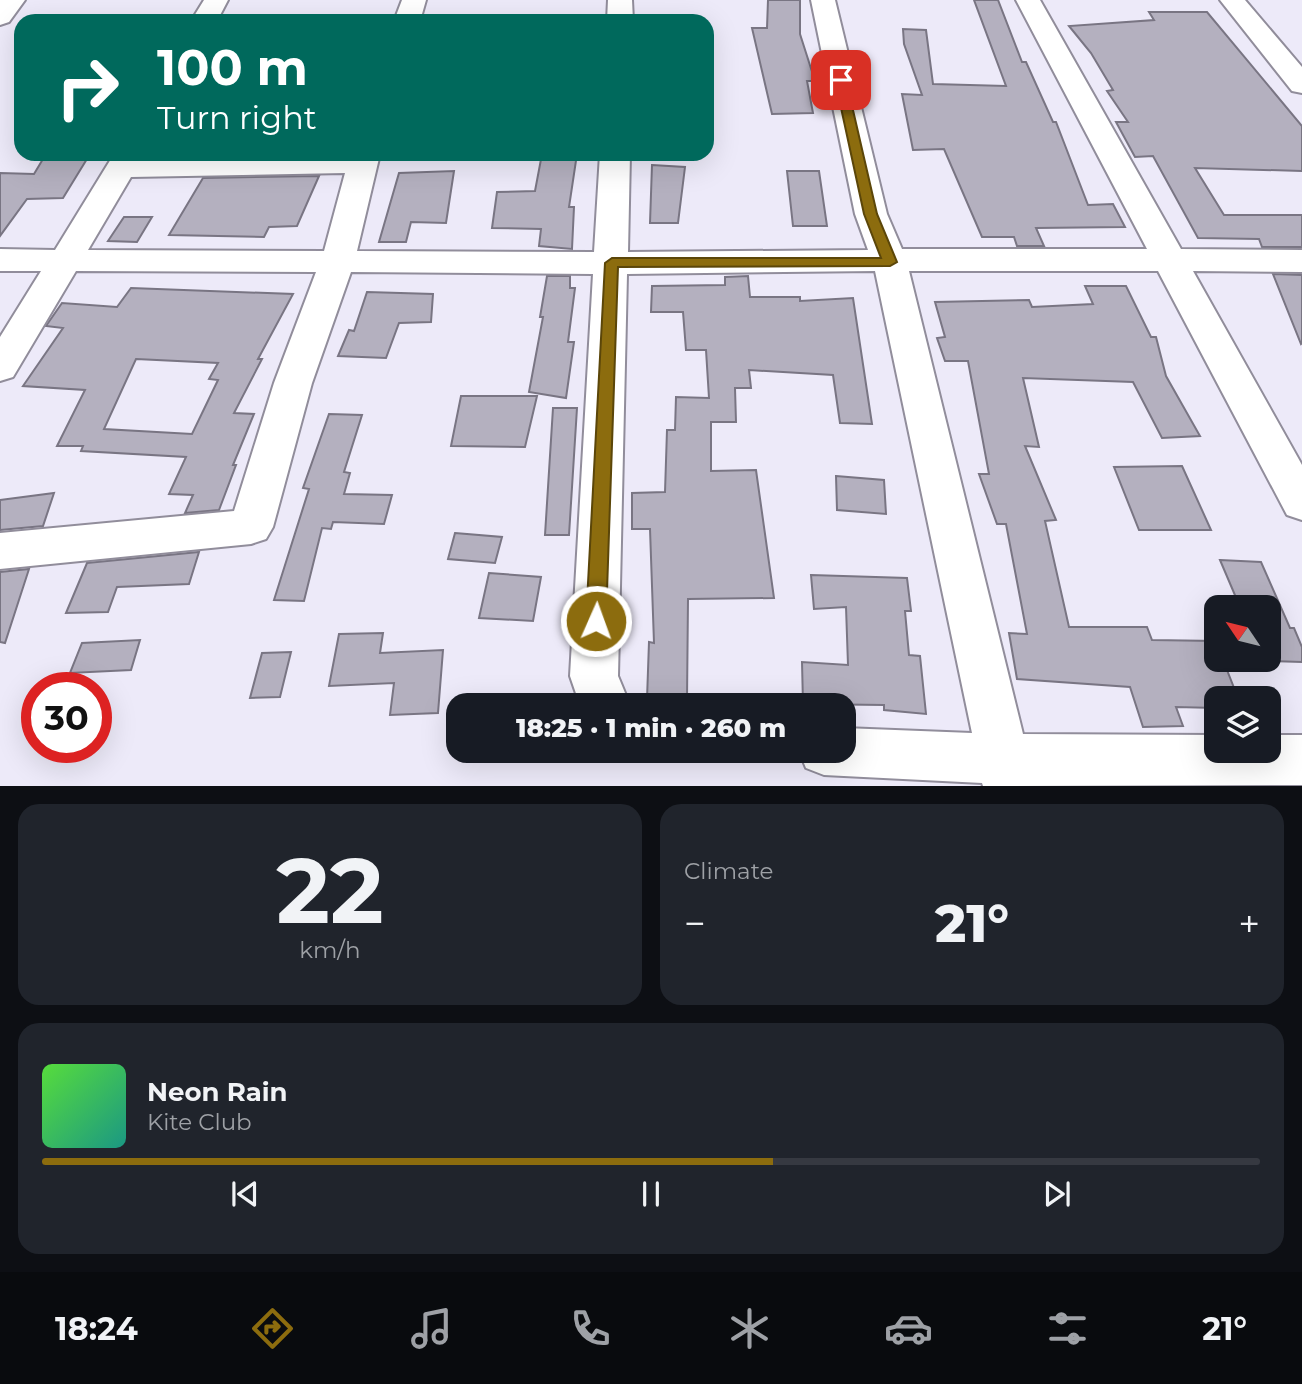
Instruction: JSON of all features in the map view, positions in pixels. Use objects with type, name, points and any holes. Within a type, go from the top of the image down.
[{"type":"street","points":[[0,17],[13,0]]},
{"type":"street","points":[[823,0],[870,214],[890,262],[1006,772]]},
{"type":"street","points":[[1028,0],[1302,503]]},
{"type":"street","points":[[1232,0],[1302,85]]},
{"type":"street","points":[[0,368],[124,161]]},
{"type":"street","points":[[0,551],[251,527],[293,383],[338,260],[363,161]]},
{"type":"street","points":[[600,693],[594,676],[615,161]]},
{"type":"street","points":[[0,260],[612,263],[1302,261]]},
{"type":"street","points":[[856,755],[1006,772],[1302,760]]},
{"type":"building","points":[[768,0],[800,0],[800,34],[815,81],[807,81],[813,113],[772,114],[752,28],[767,28]]},
{"type":"building","points":[[974,0],[998,0],[1022,62],[1026,62],[1053,122],[1056,122],[1088,205],[1113,204],[1125,227],[1036,228],[1044,246],[1017,246],[1014,237],[982,237],[944,149],[913,150],[902,94],[922,95],[904,44],[903,29],[926,30],[933,84],[1006,86]]},
{"type":"building","points":[[1149,12],[1207,12],[1302,126],[1302,171],[1195,168],[1224,215],[1302,215],[1302,247],[1262,247],[1259,239],[1198,238],[1153,156],[1135,157],[1116,122],[1128,122],[1107,91],[1113,90],[1091,53],[1069,26],[1154,20]]},
{"type":"building","points":[[42,161],[86,161],[63,198],[27,199],[0,236],[0,173],[34,174]]},
{"type":"building","points":[[541,161],[576,161],[569,207],[574,207],[572,249],[539,246],[541,229],[492,228],[497,192],[535,191]]},
{"type":"building","points":[[652,165],[685,167],[678,223],[650,223]]},
{"type":"building","points":[[454,171],[446,223],[411,222],[406,242],[379,242],[399,173]]},
{"type":"building","points":[[787,171],[819,171],[827,226],[793,226]]},
{"type":"building","points":[[319,176],[297,226],[269,227],[264,237],[169,235],[203,178]]},
{"type":"building","points":[[124,217],[152,217],[137,242],[108,241]]},
{"type":"building","points":[[1273,274],[1302,275],[1301,344]]},
{"type":"building","points":[[547,276],[570,276],[570,288],[575,288],[568,342],[574,342],[566,398],[529,392],[543,317],[540,317]]},
{"type":"building","points":[[748,276],[750,297],[800,297],[800,301],[853,298],[872,424],[840,423],[833,375],[749,370],[751,388],[735,388],[736,422],[711,422],[711,471],[756,470],[774,598],[688,599],[687,693],[647,693],[649,642],[654,643],[650,529],[632,529],[632,493],[665,492],[667,430],[675,430],[676,397],[709,398],[706,350],[686,350],[683,312],[651,312],[652,286],[725,285],[725,277]]},
{"type":"building","points":[[1085,286],[1126,286],[1151,337],[1156,337],[1166,376],[1200,436],[1162,438],[1133,382],[1023,378],[1039,447],[1025,446],[1056,520],[1045,521],[1069,627],[1147,627],[1152,640],[1204,641],[1204,672],[1228,672],[1233,686],[1204,686],[1204,708],[1176,707],[1183,726],[1143,727],[1130,687],[1017,679],[1009,633],[1027,634],[1006,524],[997,524],[979,474],[989,474],[968,361],[945,361],[937,338],[945,337],[935,302],[1029,300],[1032,307],[1093,304]]},
{"type":"building","points":[[131,288],[293,294],[258,359],[262,359],[234,413],[254,414],[233,465],[236,465],[219,510],[185,513],[193,495],[169,494],[186,457],[81,451],[83,446],[57,446],[85,390],[23,386],[63,328],[46,326],[62,303],[117,307]],"holes":[[[136,359],[218,363],[209,379],[218,380],[192,434],[104,429]]]},
{"type":"building","points":[[367,292],[433,294],[431,322],[399,323],[386,358],[338,356],[349,330],[354,331]]},
{"type":"building","points":[[461,396],[537,396],[525,447],[451,446]]},
{"type":"building","points":[[553,408],[577,408],[569,535],[545,535]]},
{"type":"building","points":[[329,414],[362,415],[344,472],[350,473],[344,494],[392,495],[384,524],[333,522],[331,529],[322,528],[304,601],[274,600],[309,489],[303,488]]},
{"type":"building","points":[[1182,466],[1211,530],[1139,530],[1114,467]]},
{"type":"building","points":[[836,476],[884,480],[886,514],[837,510]]},
{"type":"building","points":[[54,493],[43,526],[0,530],[0,500]]},
{"type":"building","points":[[455,533],[502,537],[495,563],[448,559]]},
{"type":"building","points":[[199,552],[189,584],[117,587],[108,612],[66,613],[87,563]]},
{"type":"building","points":[[1220,560],[1261,562],[1276,595],[1235,595]]},
{"type":"building","points":[[29,569],[5,643],[0,642],[0,572]]},
{"type":"building","points":[[489,573],[541,577],[533,621],[479,618]]},
{"type":"building","points":[[811,575],[907,578],[911,611],[905,611],[909,655],[920,656],[926,714],[884,710],[884,705],[856,705],[856,693],[803,693],[802,662],[848,665],[846,607],[814,609]]},
{"type":"building","points":[[1281,608],[1302,647],[1302,662],[1281,661]]},
{"type":"building","points":[[383,633],[380,653],[443,650],[438,713],[390,715],[394,683],[329,686],[339,634]]},
{"type":"building","points":[[140,640],[131,670],[70,672],[82,643]]},
{"type":"building","points":[[291,652],[280,697],[250,698],[262,653]]},
{"type":"route","points":[[596,621],[612,263],[890,262],[870,214],[841,80]]}]
